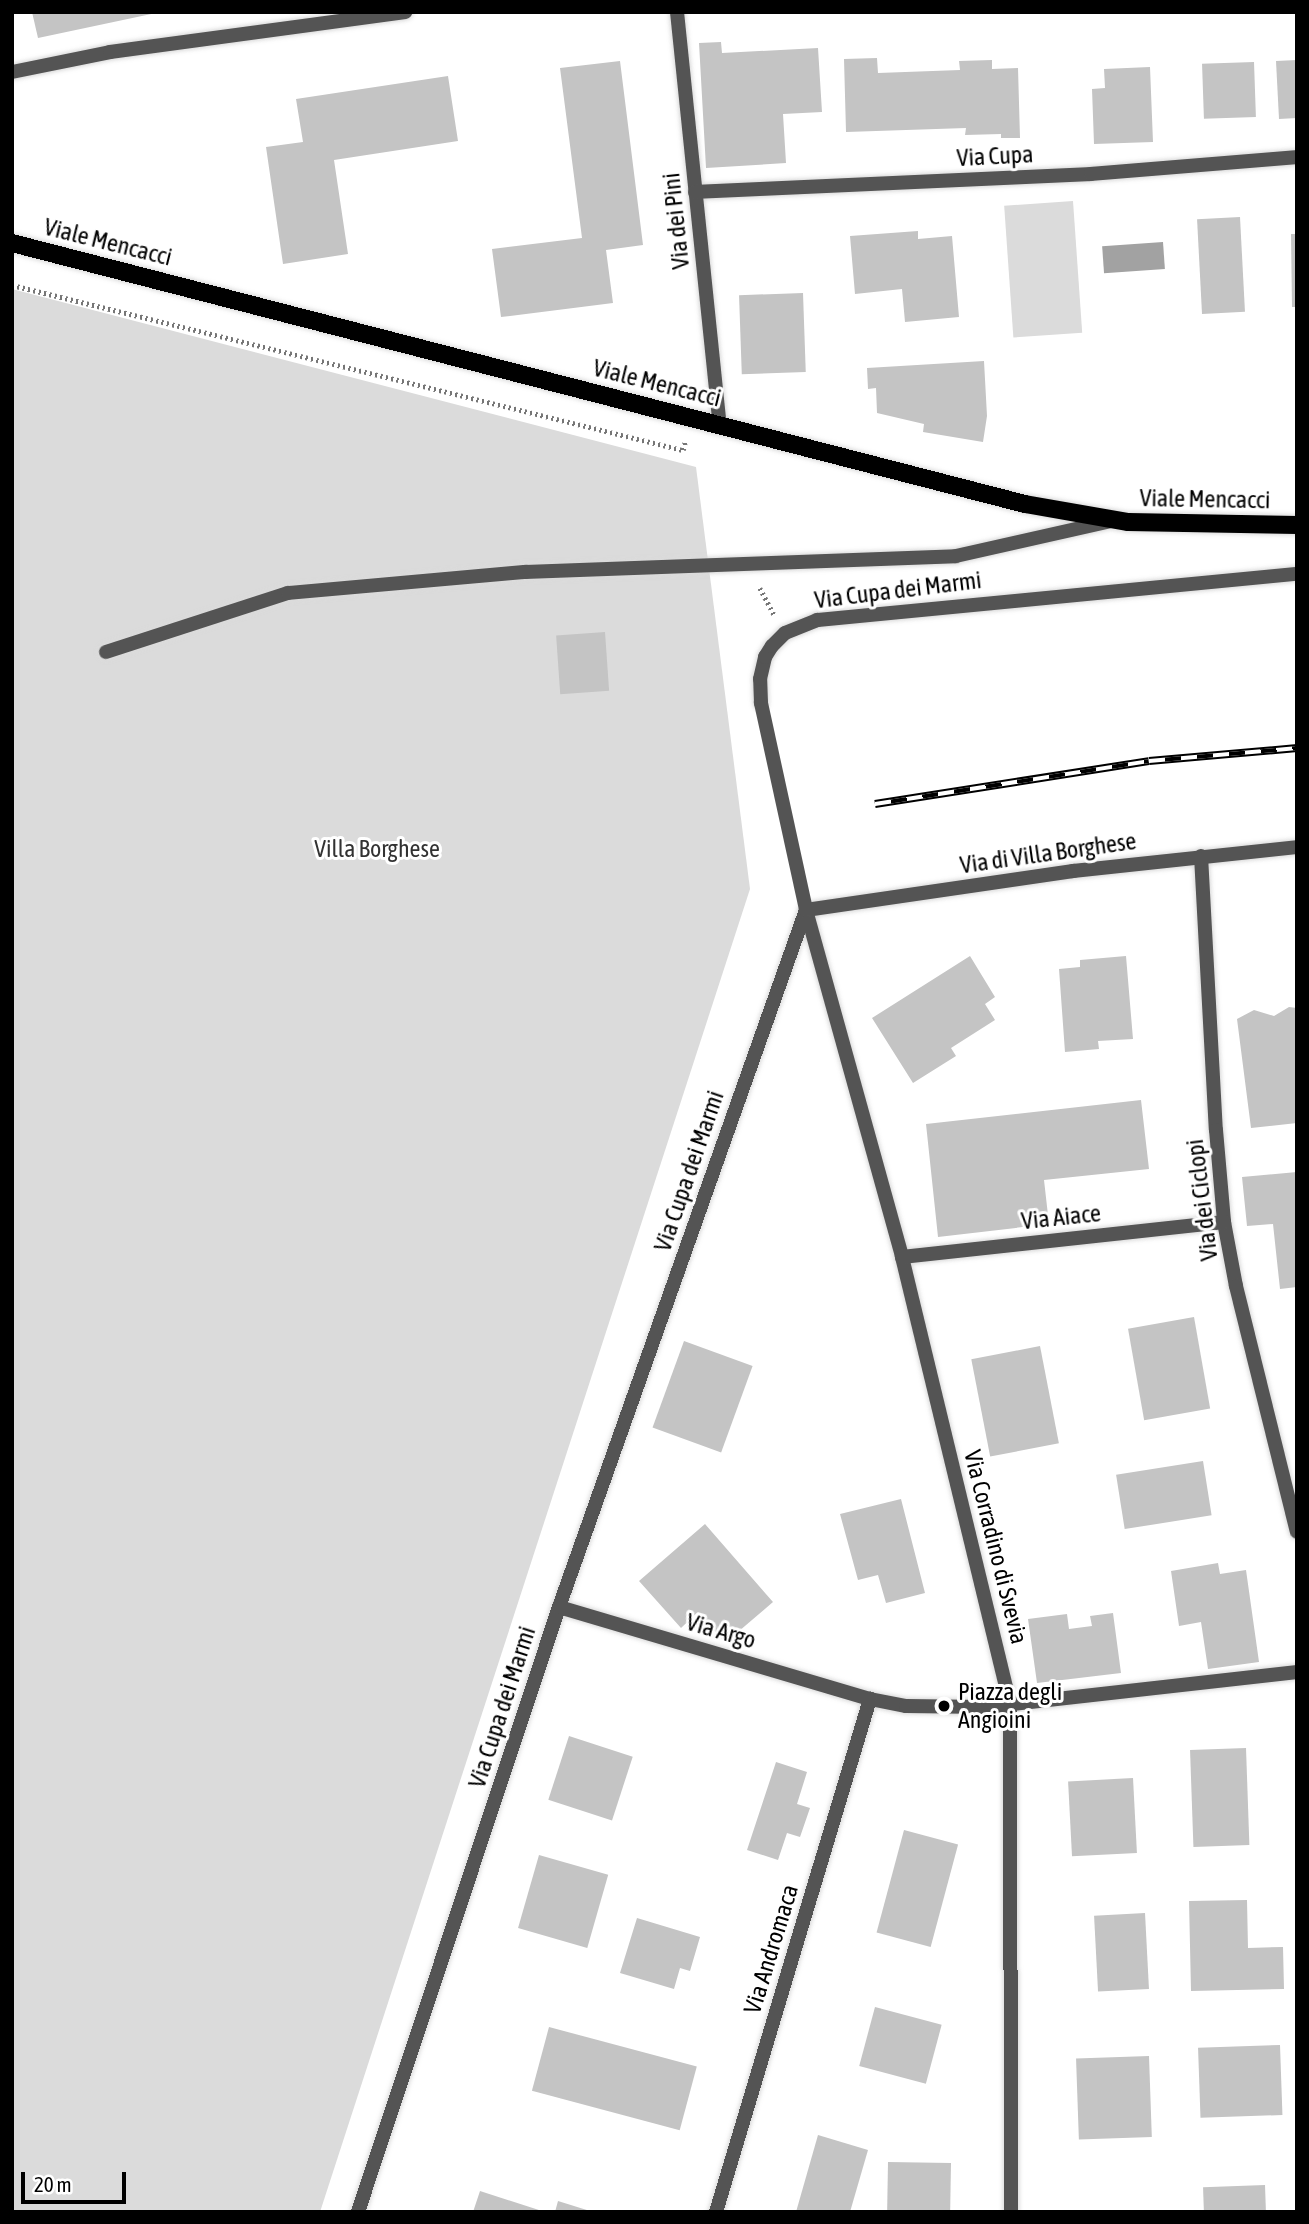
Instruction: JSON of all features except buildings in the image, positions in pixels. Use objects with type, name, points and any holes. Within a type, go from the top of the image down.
[{"type":"main road","name":"Viale Mencacci","points":[[12,243],[982,494],[1113,520],[1192,525],[1297,525]]},
{"type":"street","points":[[12,72],[110,52],[405,12]]},
{"type":"street","name":"Via dei Pini","points":[[677,12],[720,425]]},
{"type":"street","name":"Via Cupa","points":[[695,192],[1091,174],[1297,157]]},
{"type":"street","points":[[106,652],[288,593],[524,572],[956,556],[1113,520]]},
{"type":"street","name":"Via Cupa dei Marmi","points":[[358,2212],[559,1607],[806,910],[761,703],[760,679],[765,657],[785,633],[834,617],[1297,574]]},
{"type":"street","name":"Via di Villa Borghese","points":[[806,910],[1073,871],[1297,847]]},
{"type":"street","name":"Via dei Ciclopi","points":[[1201,856],[1216,1130],[1224,1222],[1236,1286],[1296,1526]]},
{"type":"street","name":"Via Corradino di Svevia","points":[[806,910],[902,1257],[1010,1704],[1012,2212]]},
{"type":"street","name":"Via Aiace","points":[[902,1257],[1224,1222]]},
{"type":"street","name":"Via Argo","points":[[559,1607],[870,1699]]},
{"type":"street","points":[[870,1699],[937,1707],[1010,1704],[1297,1672]]},
{"type":"street","name":"Via Andromaca","points":[[716,2212],[870,1699]]},
{"type":"path","points":[[12,285],[683,450],[694,418]]},
{"type":"path","points":[[747,564],[785,633]]},
{"type":"green space","points":[[1073,201],[1082,333],[1013,337],[1004,206]]},
{"type":"green space","name":"Villa Borghese","points":[[12,289],[696,467],[750,889],[320,2212],[12,2212]]},
{"type":"shaded area","points":[[1163,242],[1165,269],[1104,273],[1102,246]]},
{"type":"railway","points":[[875,804],[1149,761],[1297,748]]},
{"type":"place","name":"Piazza degli Angioini","points":[[944,1706]]}]
